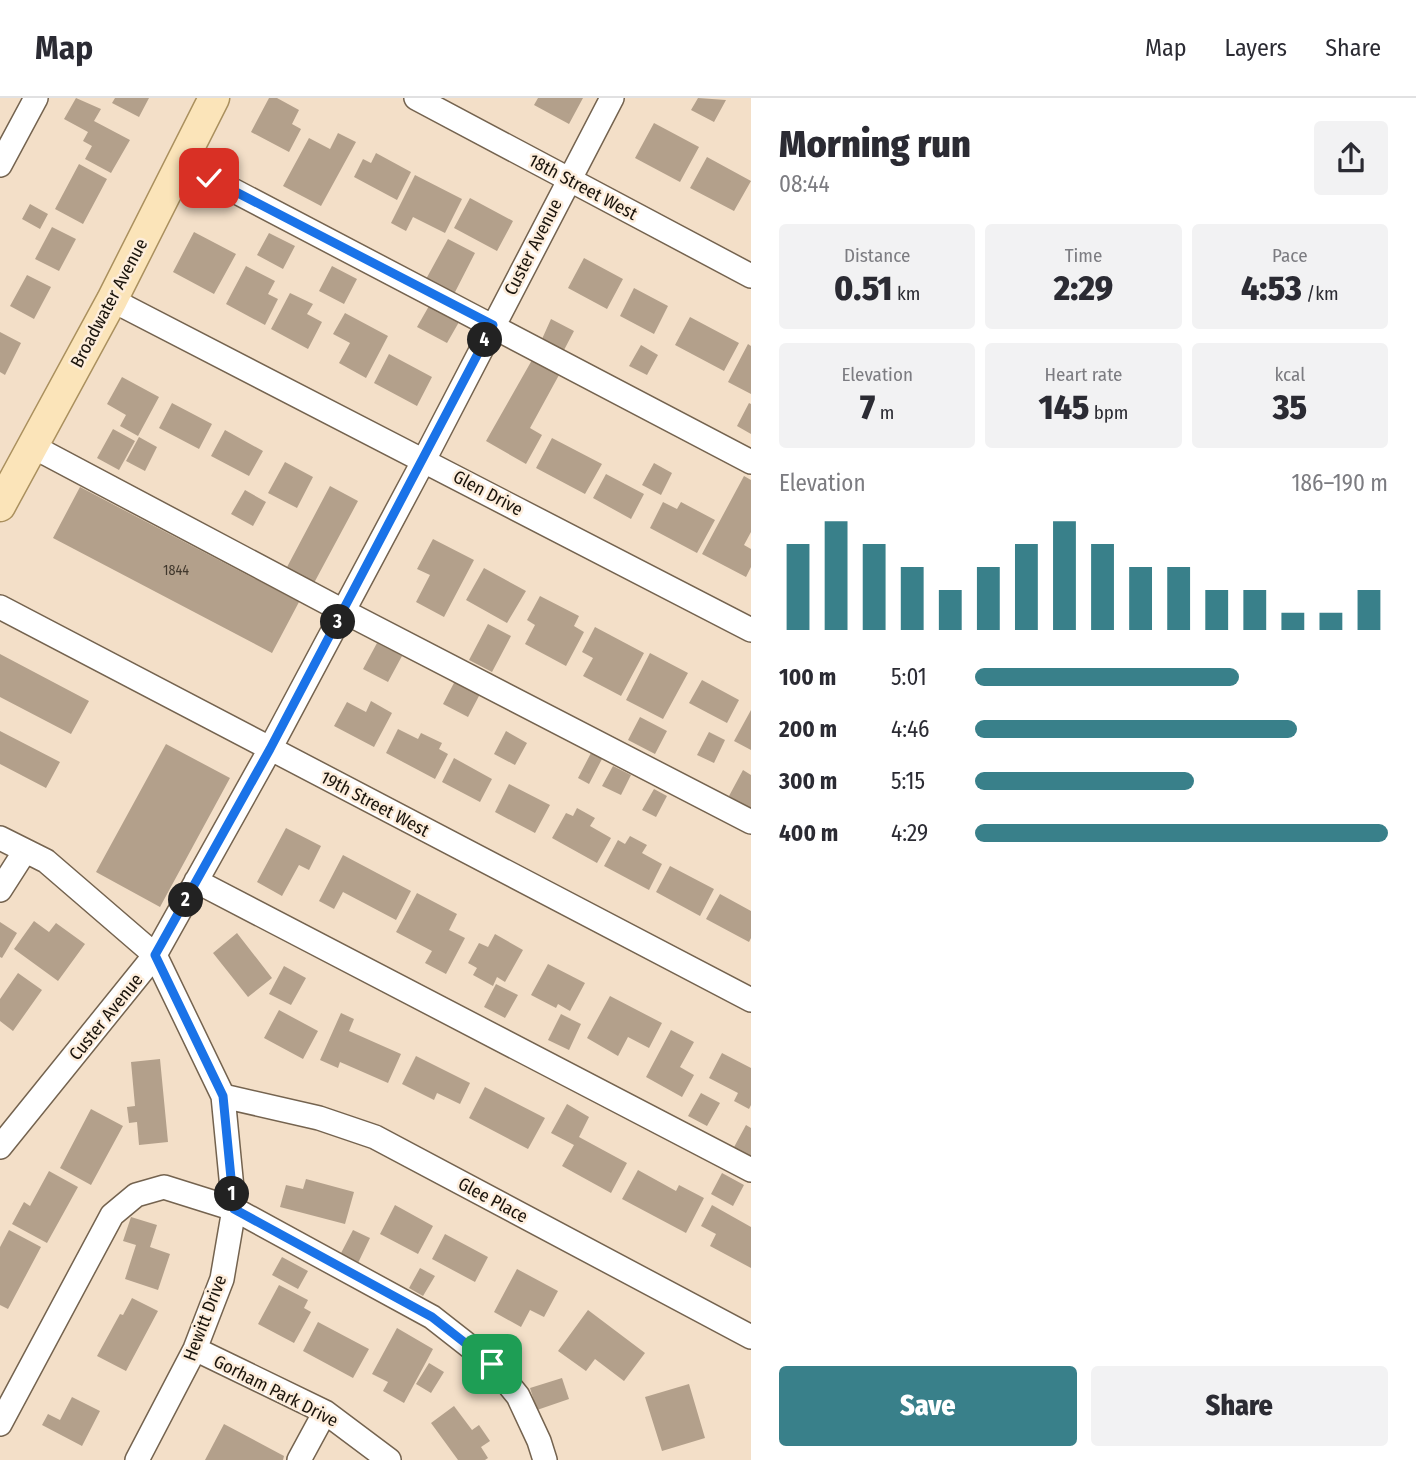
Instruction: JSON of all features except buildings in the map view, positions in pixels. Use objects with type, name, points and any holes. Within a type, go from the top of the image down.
[{"type":"main road","name":"Broadwater Avenue","points":[[0,506],[112,300],[215,98]]},
{"type":"street","points":[[0,165],[36,98]]},
{"type":"street","name":"18th Street West","points":[[416,98],[751,276]]},
{"type":"street","name":"Custer Avenue","points":[[0,1147],[155,955],[270,749],[612,98]]},
{"type":"street","points":[[181,163],[751,462]]},
{"type":"street","name":"Glen Drive","points":[[112,300],[751,630]]},
{"type":"street","points":[[32,446],[751,822]]},
{"type":"street","name":"19th Street West","points":[[0,607],[751,999]]},
{"type":"street","name":"Hewitt Drive","points":[[0,838],[46,861],[155,955],[223,1096],[234,1209],[222,1279],[195,1349],[136,1460]]},
{"type":"street","points":[[0,890],[25,851]]},
{"type":"street","points":[[196,881],[751,1170]]},
{"type":"street","name":"Glee Place","points":[[223,1096],[319,1118],[375,1137],[751,1337]]},
{"type":"street","points":[[0,1424],[112,1215],[136,1195],[164,1187],[234,1209],[432,1317],[492,1364],[518,1396],[545,1460]]},
{"type":"street","name":"Gorham Park Drive","points":[[195,1349],[324,1412],[389,1460]]},
{"type":"street","points":[[299,1460],[324,1412]]},
{"type":"route","points":[[209,178],[493,325],[270,749],[155,955],[223,1096],[234,1209],[432,1317],[492,1364]]}]
